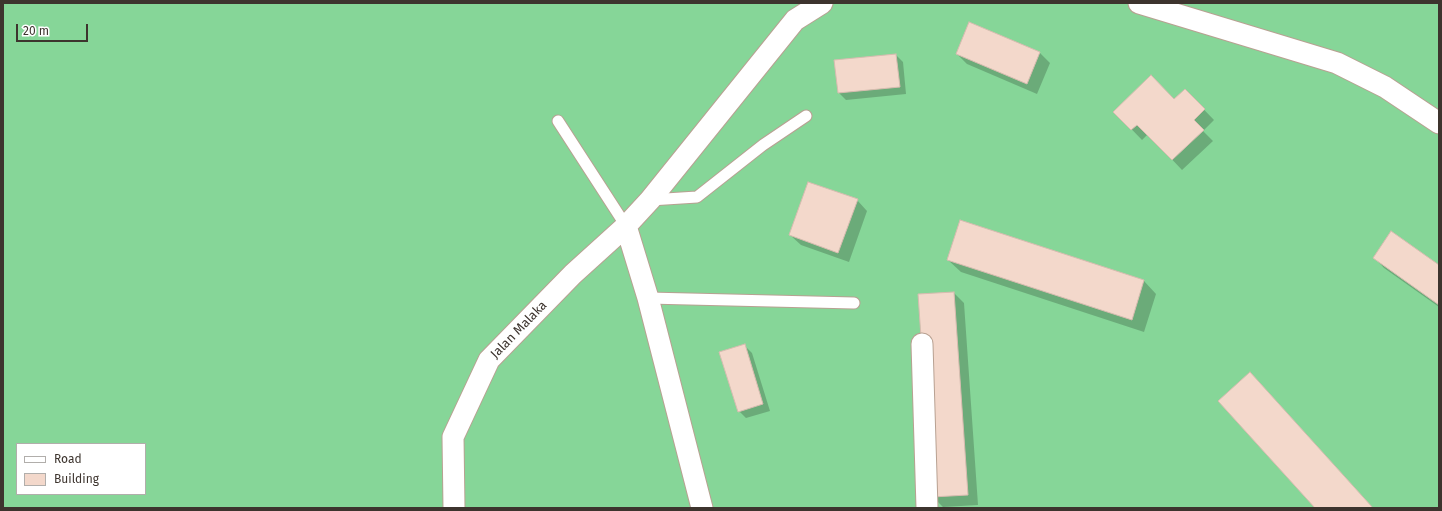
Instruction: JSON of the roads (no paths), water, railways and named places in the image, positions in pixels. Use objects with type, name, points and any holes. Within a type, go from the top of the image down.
[{"type":"street","name":"Jalan Malaka","points":[[454,508],[453,437],[489,360],[573,274],[626,226],[650,200],[796,20],[822,3]]},
{"type":"street","points":[[1139,3],[1337,63],[1385,87],[1439,123]]},
{"type":"street","points":[[626,226],[648,298],[702,508]]},
{"type":"street","points":[[922,344],[926,508]]},
{"type":"lane","points":[[650,200],[696,197],[763,145],[806,116]]},
{"type":"lane","points":[[558,121],[626,226]]},
{"type":"lane","points":[[648,298],[854,302]]}]
